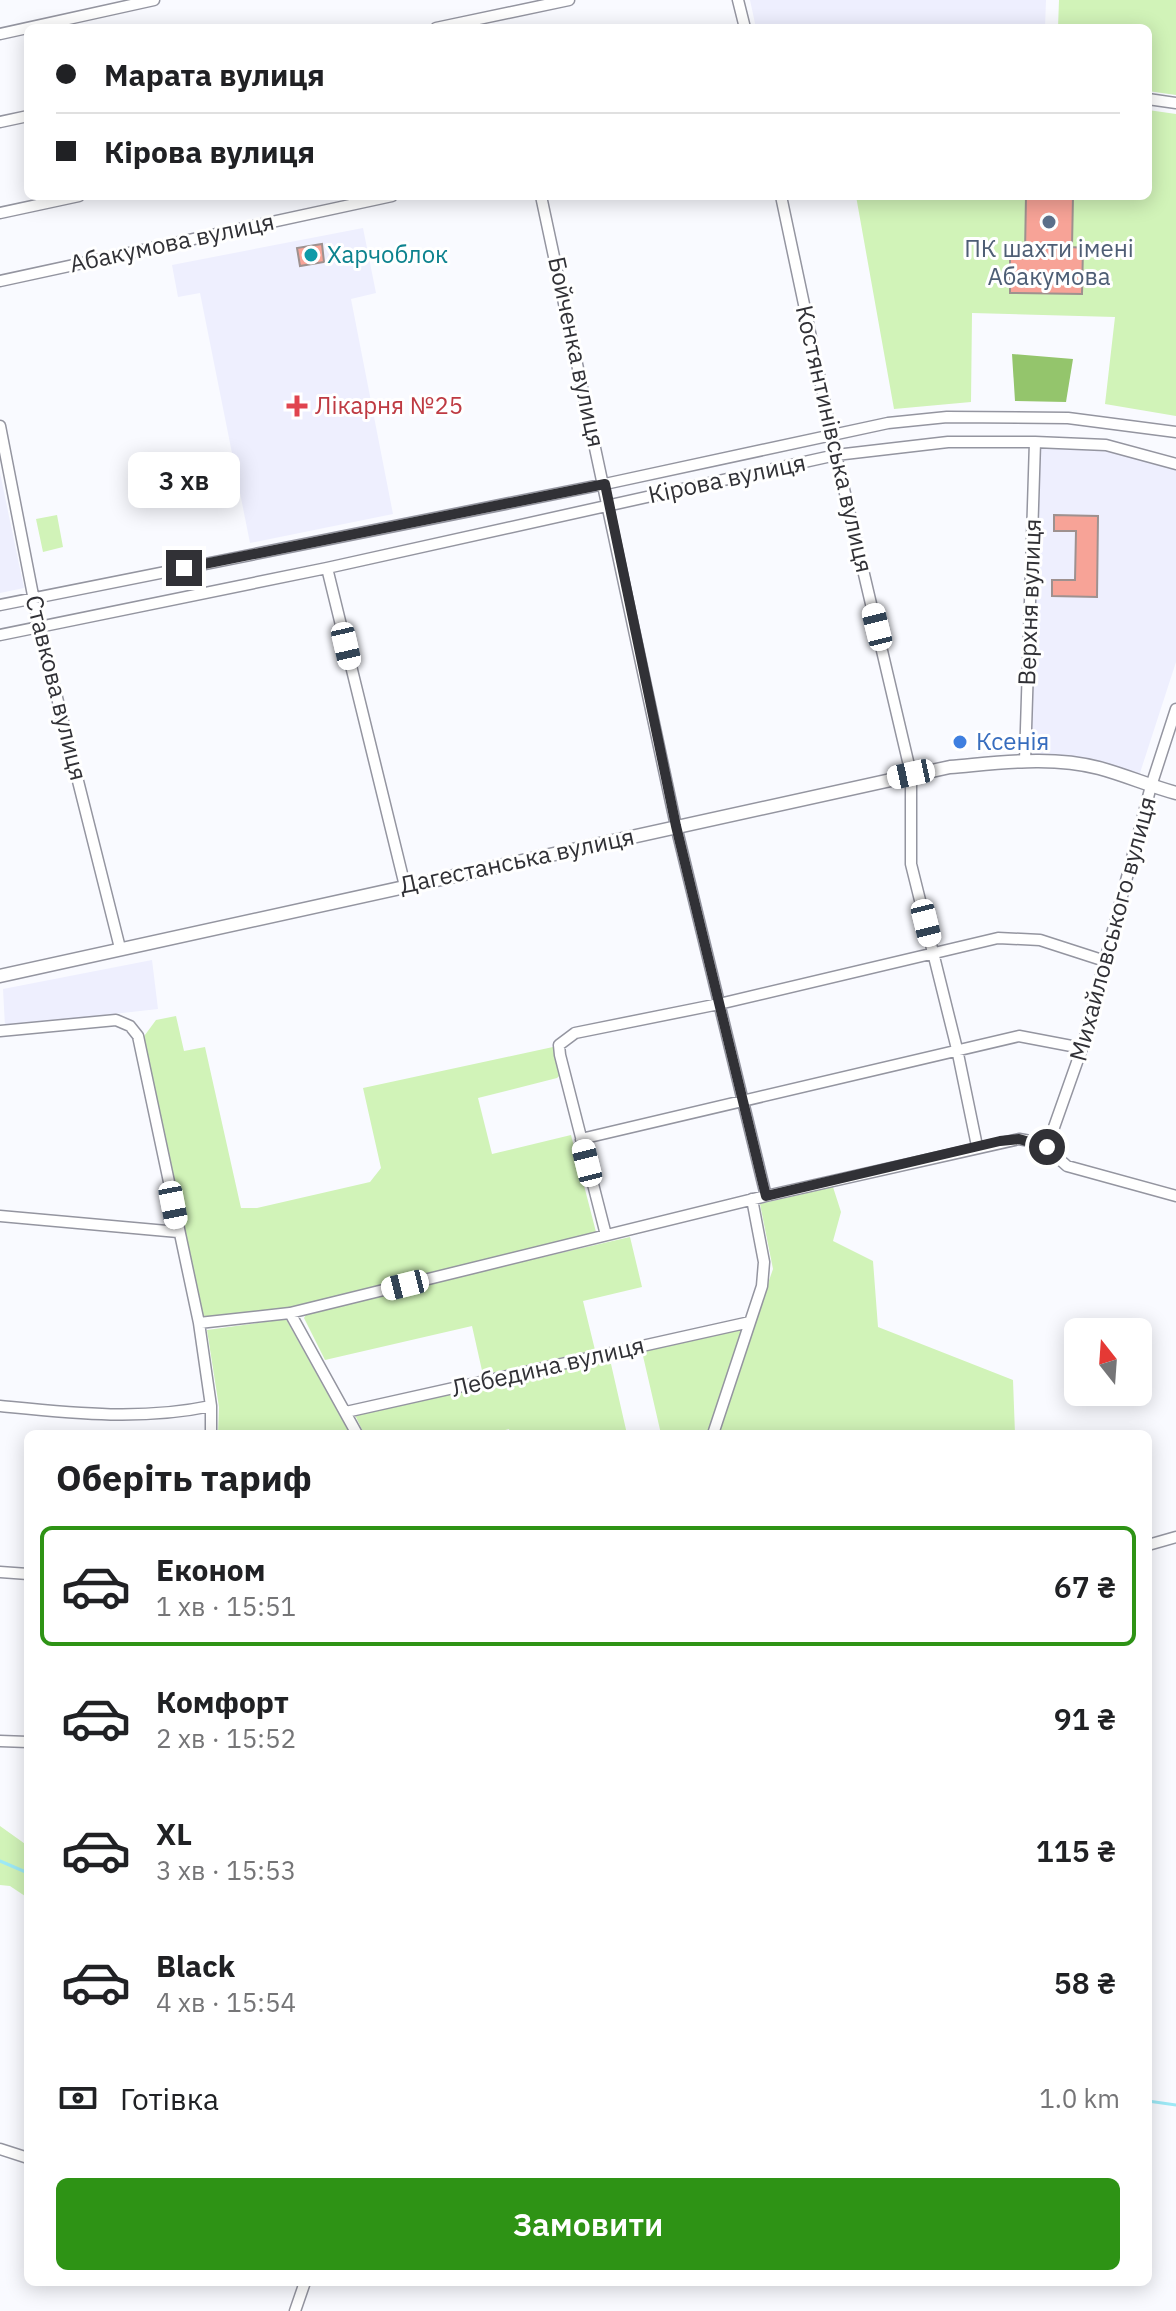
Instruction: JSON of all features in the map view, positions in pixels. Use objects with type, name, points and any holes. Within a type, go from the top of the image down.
[{"type":"street","points":[[45,24],[154,0]]},
{"type":"street","points":[[455,24],[569,0]]},
{"type":"street","points":[[738,0],[744,24]]},
{"type":"street","points":[[0,34],[24,29]]},
{"type":"street","points":[[1152,100],[1176,103]]},
{"type":"street","points":[[0,122],[24,117]]},
{"type":"street","points":[[0,213],[60,200]]},
{"type":"street","name":"Абакумова вулиця","points":[[0,281],[374,200]]},
{"type":"street","name":"Бойченка вулиця","points":[[542,200],[610,505],[676,826],[766,1196]]},
{"type":"street","name":"Костянтинівська вулиця","points":[[782,200],[831,434],[911,774],[911,864],[957,1049],[977,1146]]},
{"type":"street","name":"Кірова вулиця","points":[[0,605],[605,484],[888,423],[1017,416],[1111,422],[1176,432]]},
{"type":"street","name":"Ставкова вулиця","points":[[0,426],[39,626],[120,948]]},
{"type":"street","name":"Кірова вулиця","points":[[0,635],[327,568],[836,455],[948,442],[1035,442],[1106,445],[1176,464]]},
{"type":"street","name":"Верхня вулиця","points":[[1025,761],[1035,442]]},
{"type":"street","points":[[327,568],[405,886]]},
{"type":"street","name":"Михайловського вулиця","points":[[1047,1147],[1082,1048],[1151,786],[1176,709]]},
{"type":"street","name":"Дагестанська вулиця","points":[[0,976],[911,774],[1025,761],[1098,768],[1176,793]]},
{"type":"street","points":[[606,1235],[560,1055],[559,1045],[575,1033],[719,1004],[998,938],[1040,940],[1105,961]]},
{"type":"street","points":[[0,1031],[116,1020],[130,1026],[138,1036],[199,1323],[211,1406],[211,1430]]},
{"type":"street","points":[[581,1139],[1019,1036],[1082,1048]]},
{"type":"street","points":[[199,1323],[290,1313],[752,1199],[1019,1139],[1047,1147],[1067,1166],[1176,1196]]},
{"type":"street","points":[[714,1430],[762,1286],[764,1262],[752,1199]]},
{"type":"street","points":[[0,1216],[178,1232]]},
{"type":"street","points":[[290,1313],[355,1430]]},
{"type":"street","name":"Лебедина вулиця","points":[[346,1412],[750,1322]]},
{"type":"street","points":[[0,1406],[84,1414],[166,1416],[211,1406]]},
{"type":"street","points":[[1152,1544],[1176,1537]]},
{"type":"street","points":[[0,1572],[24,1574]]},
{"type":"street","points":[[0,1741],[24,1742]]},
{"type":"street","points":[[0,2149],[24,2157]]},
{"type":"street","points":[[295,2311],[304,2286]]},
{"type":"shaded area","points":[[750,0],[1046,0],[1045,24],[755,24]]},
{"type":"shaded area","name":"Лікарня №25","points":[[363,228],[376,293],[351,299],[393,514],[250,543],[200,293],[178,297],[172,265]]},
{"type":"shaded area","points":[[1040,448],[1105,450],[1176,468],[1176,662],[1139,776],[1029,758]]},
{"type":"shaded area","points":[[0,473],[24,588],[0,593]]},
{"type":"shaded area","points":[[152,960],[158,1009],[5,1026],[3,989]]},
{"type":"green space","points":[[1059,0],[1176,0],[1176,95],[1152,92],[1152,24],[1058,24]]},
{"type":"green space","points":[[1152,111],[1176,114],[1176,416],[1105,404],[1115,317],[972,313],[971,402],[894,409],[857,200],[1152,200]]},
{"type":"green space","points":[[1012,354],[1073,359],[1066,402],[1015,401]]},
{"type":"green space","points":[[57,515],[63,547],[43,552],[36,519]]},
{"type":"green space","points":[[176,1016],[184,1051],[205,1047],[241,1208],[257,1208],[370,1182],[381,1168],[363,1088],[553,1047],[560,1075],[557,1078],[478,1098],[492,1154],[571,1135],[596,1232],[294,1309],[202,1319],[142,1039],[156,1020]]},
{"type":"green space","points":[[833,1187],[841,1212],[833,1241],[873,1261],[878,1327],[1013,1380],[1015,1430],[717,1430],[773,1269],[760,1204]]},
{"type":"green space","points":[[630,1237],[642,1287],[583,1301],[595,1350],[483,1375],[472,1326],[325,1360],[304,1318],[308,1311]]},
{"type":"green space","points":[[286,1319],[348,1430],[218,1430],[219,1407],[207,1330]]},
{"type":"green space","points":[[745,1328],[712,1430],[660,1430],[643,1356],[646,1350]]},
{"type":"green space","points":[[605,1359],[611,1364],[626,1430],[362,1430],[355,1415]]},
{"type":"green space","points":[[0,1826],[24,1843],[24,1895],[10,1886],[0,1885]]},
{"type":"building","name":"ПК шахти імені Абакумова","points":[[1026,200],[1073,200],[1072,247],[1083,248],[1082,294],[1010,293],[1010,252],[1025,252]]},
{"type":"building","name":"Харчоблок","points":[[322,244],[324,262],[300,266],[297,248]]},
{"type":"building","points":[[1054,515],[1098,516],[1097,597],[1052,596],[1052,580],[1075,580],[1076,531],[1054,531]]},
{"type":"waterway","points":[[0,1861],[24,1871]]},
{"type":"waterway","points":[[1152,2102],[1176,2105]]},
{"type":"place","name":"ПК шахти імені Абакумова","points":[[1049,222]]},
{"type":"place","name":"Харчоблок","points":[[311,255]]},
{"type":"place","name":"Лікарня №25","points":[[297,406]]},
{"type":"place","name":"Ксенія","points":[[960,742]]},
{"type":"route","points":[[184,568],[605,484],[676,826],[766,1196],[1000,1141],[1019,1139],[1047,1147]]}]
